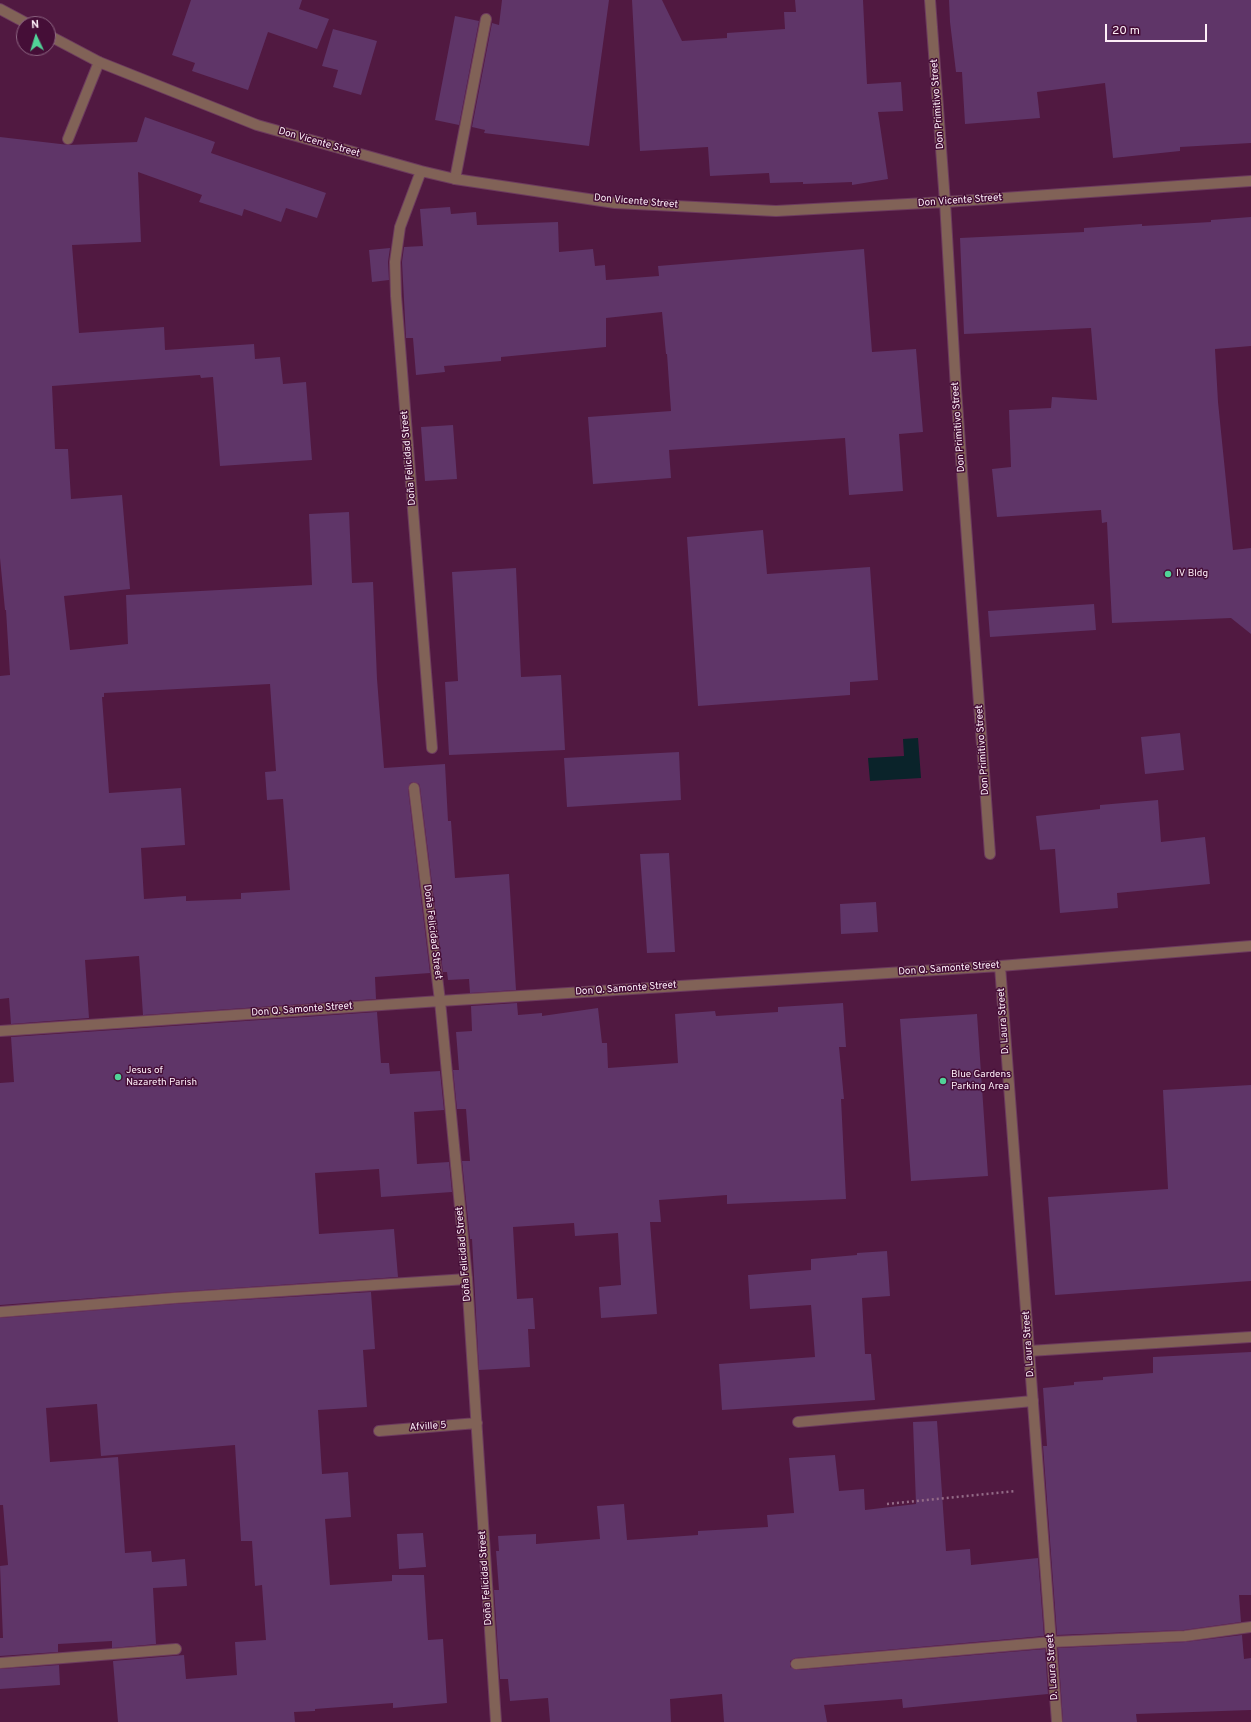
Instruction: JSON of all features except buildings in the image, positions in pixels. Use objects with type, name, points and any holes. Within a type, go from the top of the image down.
[{"type":"street","name":"Don Primitivo Street","points":[[930,0],[945,202],[956,389],[990,854]]},
{"type":"street","points":[[0,9],[16,18]]},
{"type":"street","points":[[455,179],[486,19]]},
{"type":"street","name":"Don Vicente Street","points":[[56,39],[99,62],[257,125],[421,171],[455,179],[615,202],[776,211],[945,202],[1251,181]]},
{"type":"street","points":[[68,139],[99,62]]},
{"type":"street","name":"Doña Felicidad Street","points":[[421,171],[400,227],[395,262],[432,748]]},
{"type":"street","name":"Doña Felicidad Street","points":[[414,788],[440,1001],[467,1279],[496,1722]]},
{"type":"street","name":"Don Q. Samonte Street","points":[[0,1031],[440,1001],[1000,966],[1251,946]]},
{"type":"street","name":"D. Laura Street","points":[[1000,966],[1057,1722]]},
{"type":"street","points":[[0,1312],[174,1298],[467,1279]]},
{"type":"street","points":[[1029,1351],[1251,1337]]},
{"type":"street","points":[[798,1422],[1033,1401]]},
{"type":"street","name":"Afville 5","points":[[379,1431],[477,1423]]},
{"type":"street","points":[[796,1664],[1051,1642],[1185,1636],[1251,1627]]},
{"type":"street","points":[[0,1663],[176,1649]]},
{"type":"path","points":[[887,1504],[1039,1488]]},
{"type":"water","points":[[918,738],[921,778],[870,781],[868,758],[904,756],[903,739]]},
{"type":"place","name":"IV Bldg","points":[[1168,574]]},
{"type":"place","name":"Jesus of Nazareth Parish","points":[[118,1077]]},
{"type":"place","name":"Blue Gardens Parking Area","points":[[943,1081]]}]
